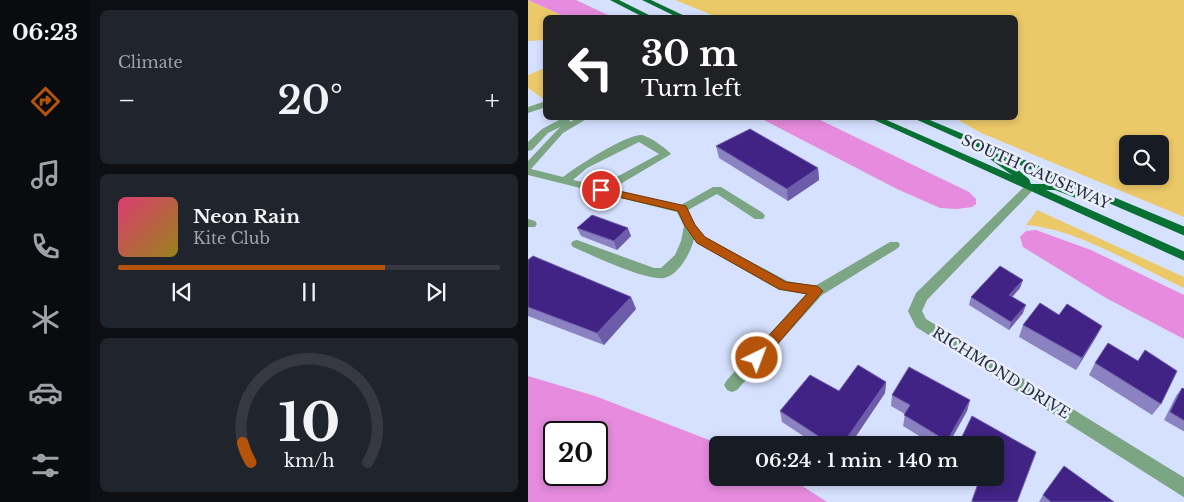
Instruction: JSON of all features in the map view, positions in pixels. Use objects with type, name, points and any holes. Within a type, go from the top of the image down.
[{"type":"main road","points":[[613,0],[646,15]]},
{"type":"main road","points":[[645,0],[679,15]]},
{"type":"main road","name":"SOUTH CAUSEWAY","points":[[879,120],[1184,257]]},
{"type":"main road","name":"SOUTH CAUSEWAY","points":[[923,120],[1184,232]]},
{"type":"main road","points":[[948,130],[1007,165],[1021,176],[1030,187],[1047,186],[1068,190],[1184,241]]},
{"type":"street","points":[[528,110],[543,105]]},
{"type":"street","points":[[528,148],[545,131],[566,120]]},
{"type":"street","points":[[528,167],[560,131],[580,120]]},
{"type":"street","points":[[565,181],[583,166],[636,139],[640,138],[666,154],[601,190]]},
{"type":"street","points":[[528,172],[682,209],[717,189],[759,216]]},
{"type":"street","name":"RICHMOND DRIVE","points":[[1030,187],[921,297],[915,310],[921,323],[1184,489]]},
{"type":"street","points":[[682,209],[690,226],[701,240],[784,286],[817,291]]},
{"type":"street","points":[[577,244],[653,273],[664,273],[680,260],[688,244],[690,226]]},
{"type":"street","points":[[732,385],[817,291],[894,245]]},
{"type":"shaded area","points":[[528,0],[562,15],[543,15],[543,40],[528,41]]},
{"type":"shaded area","points":[[528,0],[576,0],[608,15],[562,15]]},
{"type":"shaded area","points":[[675,0],[1184,0],[1184,217],[981,133],[958,120],[1018,120],[1018,15],[712,15]]},
{"type":"shaded area","points":[[543,69],[543,99],[528,88],[528,75]]},
{"type":"shaded area","points":[[764,120],[820,120],[969,192],[976,199],[976,204],[972,207],[957,209],[940,208],[897,189]]},
{"type":"shaded area","points":[[1037,210],[1184,277],[1184,288],[1106,250],[1065,233],[1026,225]]},
{"type":"shaded area","points":[[1036,230],[1091,250],[1184,295],[1184,339],[1106,298],[1023,247],[1020,237],[1026,231]]},
{"type":"shaded area","points":[[528,376],[595,396],[709,440],[709,486],[802,486],[827,502],[528,502]]},
{"type":"building","points":[[750,129],[818,168],[787,189],[716,146]]},
{"type":"building","points":[[592,215],[628,228],[614,241],[577,228]]},
{"type":"building","points":[[533,256],[631,297],[597,333],[528,307],[528,260]]},
{"type":"building","points":[[1000,266],[1023,280],[1009,295],[1026,305],[1011,322],[971,297]]},
{"type":"building","points":[[1040,303],[1059,315],[1067,304],[1102,326],[1082,358],[1023,325]]},
{"type":"building","points":[[1108,343],[1138,361],[1145,350],[1177,371],[1161,404],[1095,363]]},
{"type":"building","points":[[858,365],[886,382],[848,436],[818,436],[780,411],[810,375],[839,391]]},
{"type":"building","points":[[909,367],[970,400],[950,436],[939,436],[904,415],[910,405],[892,395]]},
{"type":"building","points":[[1182,388],[1185,389],[1185,421],[1170,412]]},
{"type":"building","points":[[972,416],[1036,452],[1017,502],[972,501],[977,486],[1004,486],[1004,436],[962,436]]},
{"type":"building","points":[[1064,466],[1114,502],[1051,502],[1043,495]]},
{"type":"route","points":[[601,190],[682,209],[690,226],[701,240],[784,286],[817,291],[757,358]]}]
